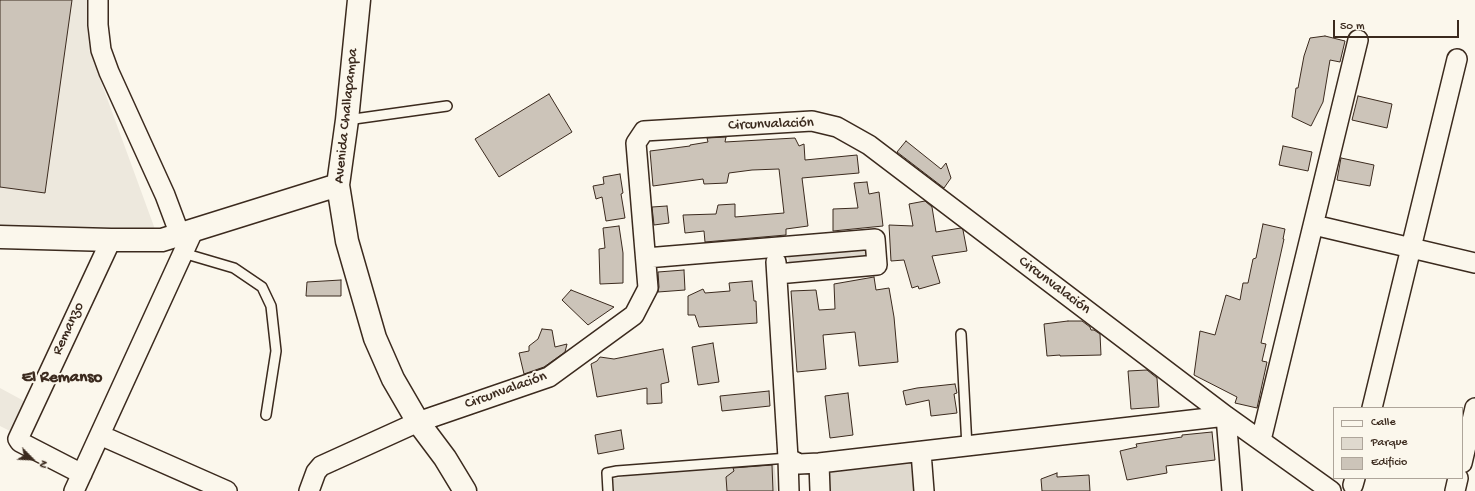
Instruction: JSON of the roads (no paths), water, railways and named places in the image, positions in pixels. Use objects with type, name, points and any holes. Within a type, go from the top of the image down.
[{"type":"street","points":[[74,491],[186,239],[101,50],[98,25],[98,0]]},
{"type":"street","name":"Avenida Challapampa","points":[[359,0],[347,120],[338,185],[347,241],[375,338],[393,379],[418,422],[445,458],[465,491]]},
{"type":"street","points":[[1261,440],[1358,40]]},
{"type":"street","points":[[1372,407],[1457,58]]},
{"type":"street","name":"Circunvalación","points":[[309,491],[316,472],[321,466],[418,422],[549,377],[634,315],[648,288],[636,143],[644,131],[812,121],[837,127],[868,145],[1226,416],[1331,491]]},
{"type":"street","points":[[0,237],[111,240],[186,239],[338,185]]},
{"type":"street","points":[[1314,225],[1475,264]]},
{"type":"street","points":[[646,258],[875,239],[877,265],[777,274]]},
{"type":"street","name":"Remanzo","points":[[82,474],[20,442],[18,439],[111,240]]},
{"type":"street","points":[[775,247],[789,491]]},
{"type":"street","points":[[1468,453],[1475,408]]},
{"type":"street","points":[[788,458],[800,464],[819,463],[1226,416],[1232,491]]},
{"type":"street","points":[[100,435],[227,491]]},
{"type":"street","points":[[921,452],[924,491]]},
{"type":"street","points":[[819,463],[820,491]]},
{"type":"street","points":[[1455,491],[1458,479]]},
{"type":"lane","points":[[347,120],[447,106]]},
{"type":"lane","points":[[186,239],[262,287],[271,306],[276,351],[266,415]]},
{"type":"lane","points":[[961,334],[967,447]]},
{"type":"lane","points":[[608,491],[607,473],[617,471],[788,458]]},
{"type":"district","name":"El Remanso","points":[[62,378]]}]
